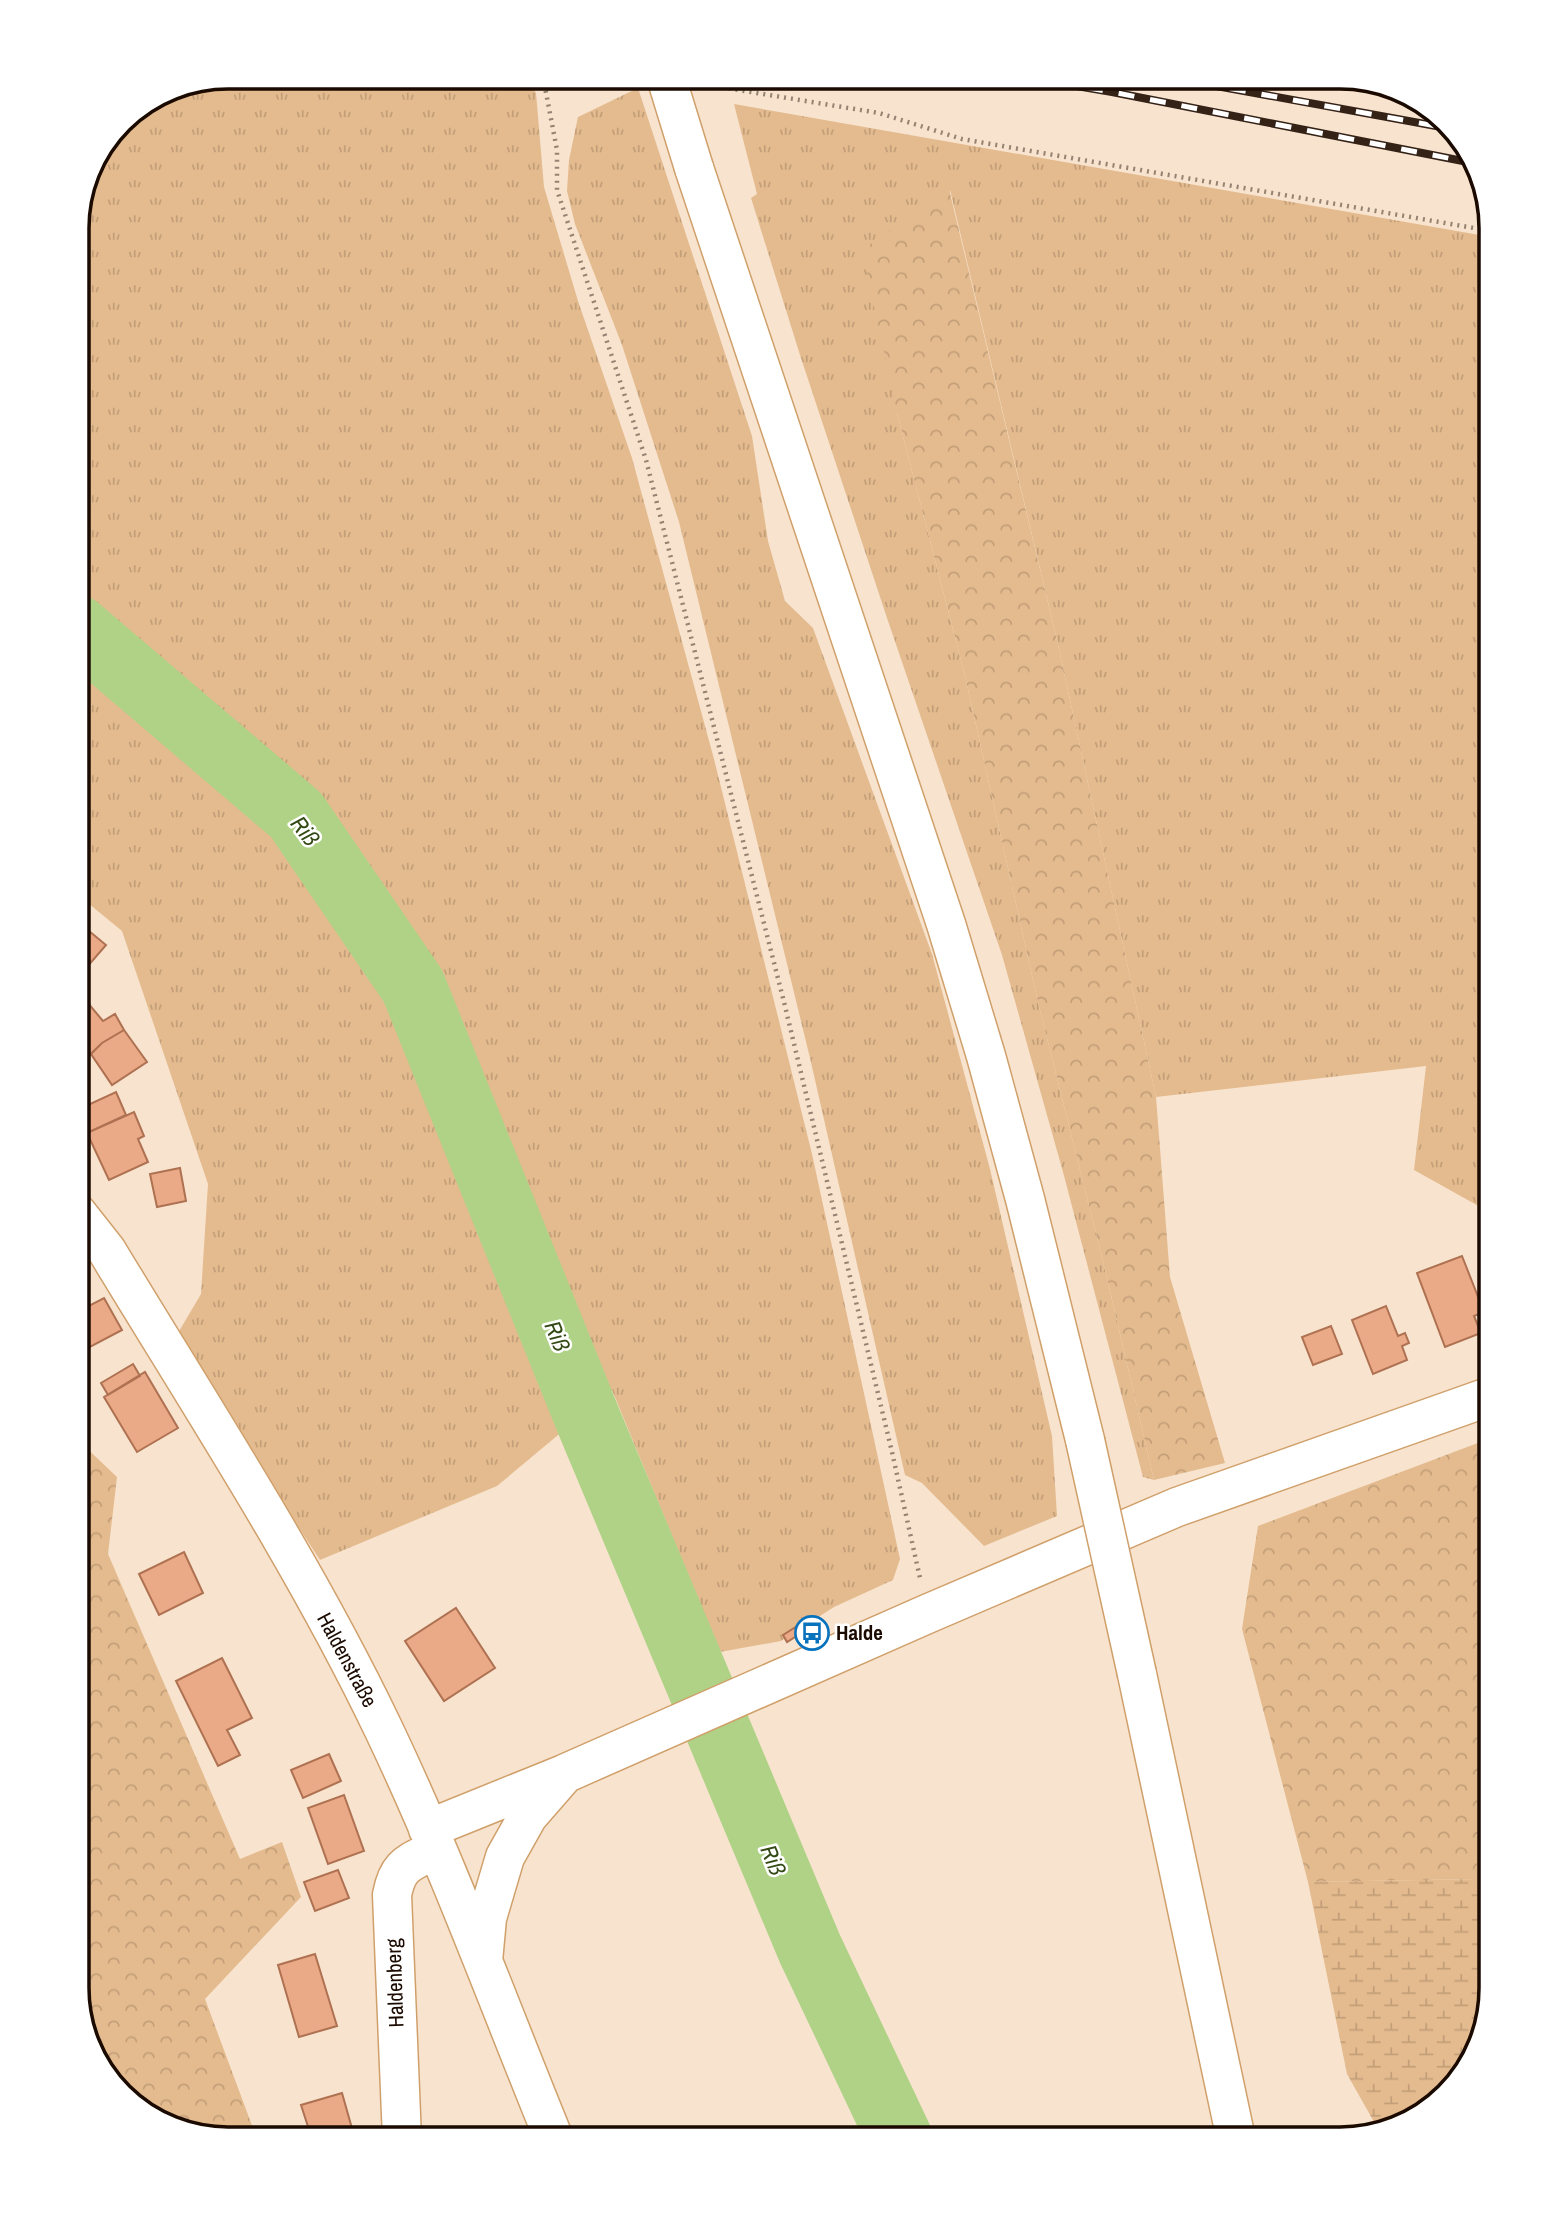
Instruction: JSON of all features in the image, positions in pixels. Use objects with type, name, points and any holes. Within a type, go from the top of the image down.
[{"type":"main road","points":[[670,90],[946,924],[986,1056],[1085,1440],[1233,2127]]},
{"type":"main road","name":"Haldenstraße","points":[[89,1229],[107,1251],[299,1569],[383,1727],[432,1839],[549,2126]]},
{"type":"main road","name":"Haldenberg","points":[[401,2126],[392,1895],[395,1875],[432,1839],[564,1774],[1177,1507],[1479,1400]]},
{"type":"main road","points":[[483,1963],[486,1918],[505,1857],[528,1816],[564,1774]]},
{"type":"path","points":[[545,90],[557,150],[557,190],[646,460],[784,1002],[892,1452],[927,1614]]},
{"type":"path","points":[[741,90],[879,113],[962,139],[1479,228]]},
{"type":"green space","points":[[534,90],[544,187],[578,301],[632,458],[714,759],[812,1154],[900,1559],[893,1580],[834,1607],[781,1641],[720,1652],[612,1390],[497,1486],[320,1560],[175,1338],[201,1294],[208,1184],[122,931],[90,904],[90,210],[100,175],[118,144],[144,118],[167,104],[201,92]]},
{"type":"green space","points":[[639,90],[752,436],[768,541],[785,601],[813,628],[932,954],[990,1169],[1052,1436],[1057,1516],[984,1546],[922,1483],[905,1475],[810,1058],[679,522],[622,345],[575,224],[567,191],[569,160],[578,117]]},
{"type":"green space","points":[[734,104],[1479,235],[1479,1206],[1414,1170],[1426,1066],[1156,1097],[1057,640],[950,190],[897,413],[965,676],[1038,1002],[1154,1480],[1143,1477],[1063,1172],[1002,955],[800,355],[751,198],[757,194]]},
{"type":"green space","points":[[949,189],[1057,640],[1156,1097],[1170,1277],[1225,1463],[1154,1480],[1038,1002],[965,676],[897,413],[862,250]]},
{"type":"green space","points":[[1479,1443],[1479,1885],[1477,1879],[1308,1882],[1242,1629],[1258,1526]]},
{"type":"green space","points":[[89,1451],[117,1477],[108,1554],[240,1859],[282,1842],[301,1897],[205,1999],[252,2126],[201,2124],[167,2112],[151,2103],[118,2072],[100,2041],[94,2024],[89,1988]]},
{"type":"green space","points":[[1478,1879],[1479,1882],[1478,2006],[1468,2041],[1450,2072],[1438,2086],[1409,2108],[1376,2122],[1347,2074],[1308,1882]]},
{"type":"building","points":[[90,931],[106,945],[90,964]]},
{"type":"building","points":[[90,1005],[103,1021],[115,1014],[124,1030],[102,1043],[90,1055]]},
{"type":"building","points":[[124,1030],[147,1062],[112,1085],[91,1054],[102,1043]]},
{"type":"building","points":[[116,1092],[126,1115],[89,1132],[89,1104]]},
{"type":"building","points":[[134,1112],[144,1136],[138,1139],[148,1162],[109,1180],[89,1138],[89,1132]]},
{"type":"building","points":[[180,1168],[186,1201],[157,1207],[150,1174]]},
{"type":"building","points":[[1462,1256],[1479,1299],[1479,1314],[1474,1316],[1479,1334],[1445,1347],[1417,1273]]},
{"type":"building","points":[[104,1298],[122,1330],[89,1347],[89,1306]]},
{"type":"building","points":[[1386,1306],[1398,1336],[1405,1333],[1409,1343],[1402,1346],[1407,1360],[1373,1374],[1352,1320]]},
{"type":"building","points":[[1331,1326],[1342,1354],[1313,1365],[1302,1337]]},
{"type":"building","points":[[133,1364],[140,1376],[108,1395],[101,1383]]},
{"type":"building","points":[[145,1372],[178,1428],[137,1452],[104,1397]]},
{"type":"building","points":[[184,1552],[203,1593],[159,1615],[139,1574]]},
{"type":"building","points":[[456,1608],[495,1668],[444,1701],[405,1641]]},
{"type":"building","points":[[799,1625],[803,1632],[787,1642],[783,1635]]},
{"type":"building","points":[[222,1658],[252,1718],[227,1730],[240,1755],[218,1766],[176,1681]]},
{"type":"building","points":[[329,1754],[341,1781],[303,1798],[291,1770]]},
{"type":"building","points":[[344,1795],[364,1851],[328,1864],[308,1808]]},
{"type":"building","points":[[338,1870],[349,1898],[315,1911],[304,1882]]},
{"type":"building","points":[[315,1954],[337,2026],[299,2037],[278,1965]]},
{"type":"building","points":[[342,2093],[351,2126],[308,2126],[301,2105]]},
{"type":"waterway","name":"Riß","points":[[90,639],[296,815],[413,986],[589,1422],[810,1949],[894,2127]]},
{"type":"railway","points":[[1100,90],[1461,161]]},
{"type":"railway","points":[[1238,90],[1432,125]]},
{"type":"place","name":"Halde","points":[[812,1633]]}]
